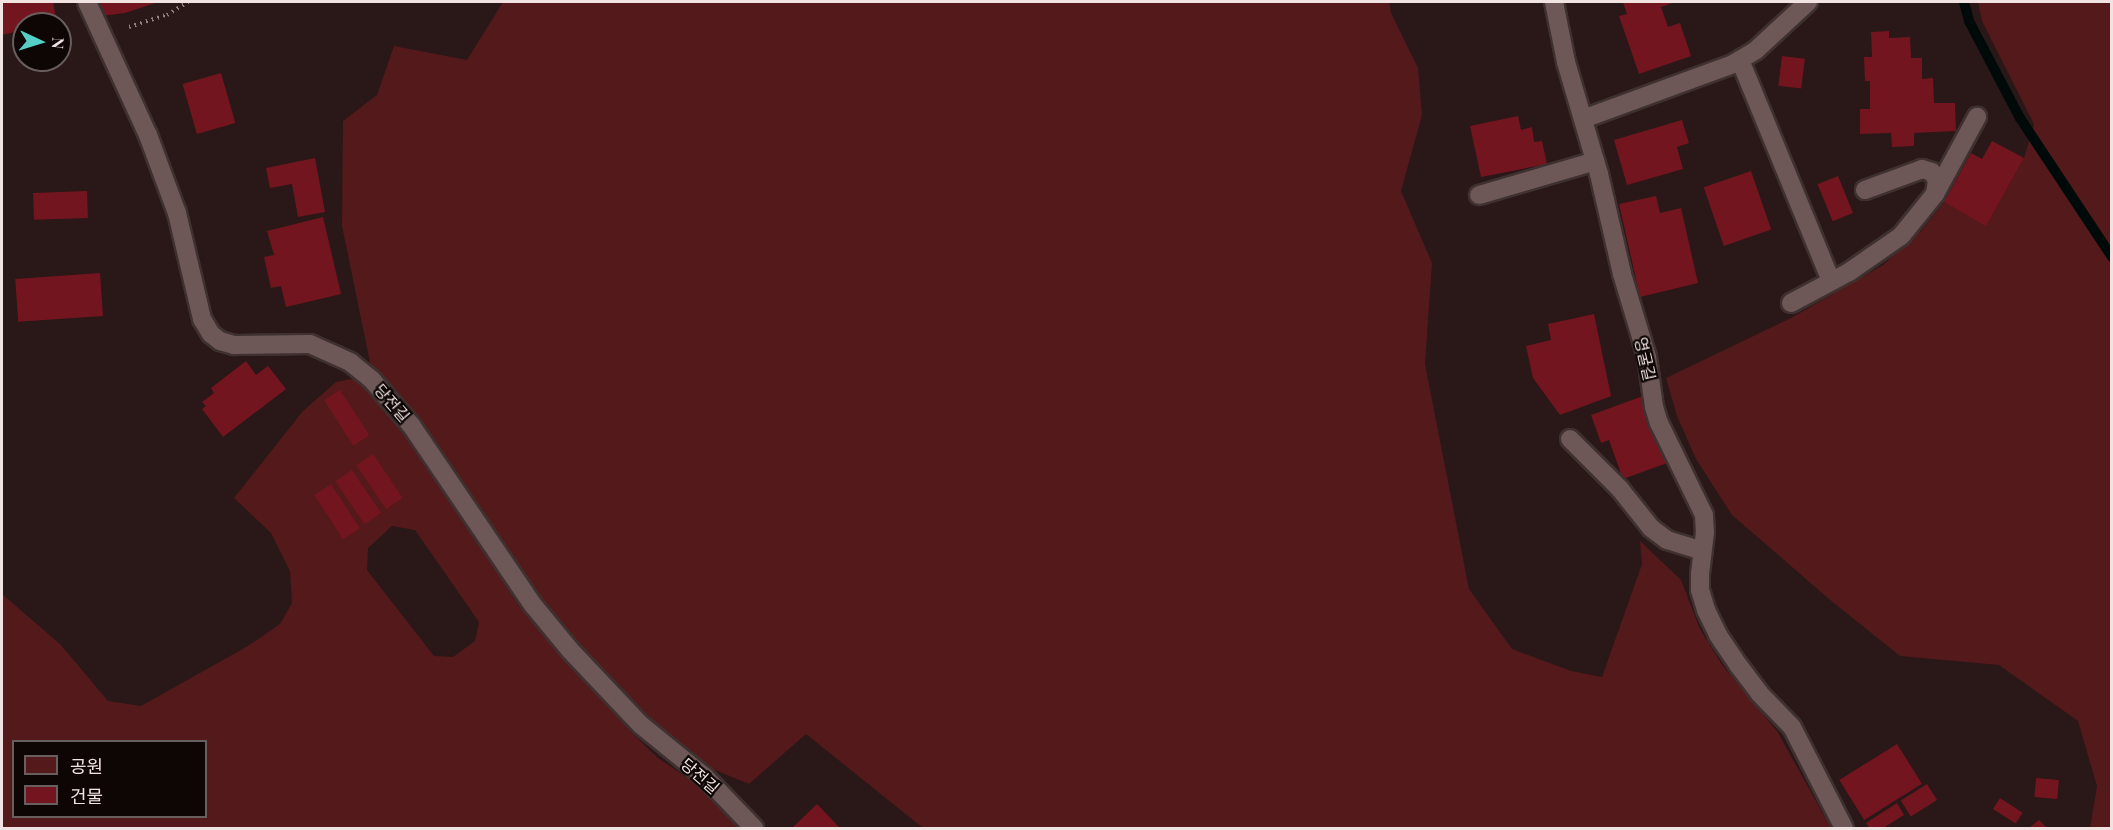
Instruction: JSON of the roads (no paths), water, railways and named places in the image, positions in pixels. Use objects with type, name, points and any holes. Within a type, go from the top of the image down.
[{"type":"lane","name":"당전길","points":[[87,2],[148,135],[177,213],[202,319],[211,334],[220,341],[234,345],[310,344],[350,362],[372,380],[411,424],[533,605],[570,650],[641,725],[705,777],[754,828]]},
{"type":"lane","name":"영굴길","points":[[1554,2],[1566,62],[1596,161],[1613,223],[1622,274],[1647,357],[1654,407],[1659,423],[1704,514],[1706,532],[1702,551],[1700,590],[1706,610],[1718,635],[1759,693],[1792,726],[1844,828]]},
{"type":"lane","points":[[1583,119],[1740,60],[1756,50],[1808,2]]},
{"type":"lane","points":[[1740,60],[1831,281]]},
{"type":"lane","points":[[1791,303],[1831,281],[1901,236],[1935,194],[1977,117]]},
{"type":"lane","points":[[1479,195],[1596,161]]},
{"type":"lane","points":[[1865,190],[1922,169],[1932,172],[1937,180],[1935,194]]},
{"type":"lane","points":[[1570,439],[1620,489],[1652,528],[1667,540],[1702,551]]},
{"type":"waterway","points":[[1964,2],[1969,21],[2020,118],[2112,257]]}]
